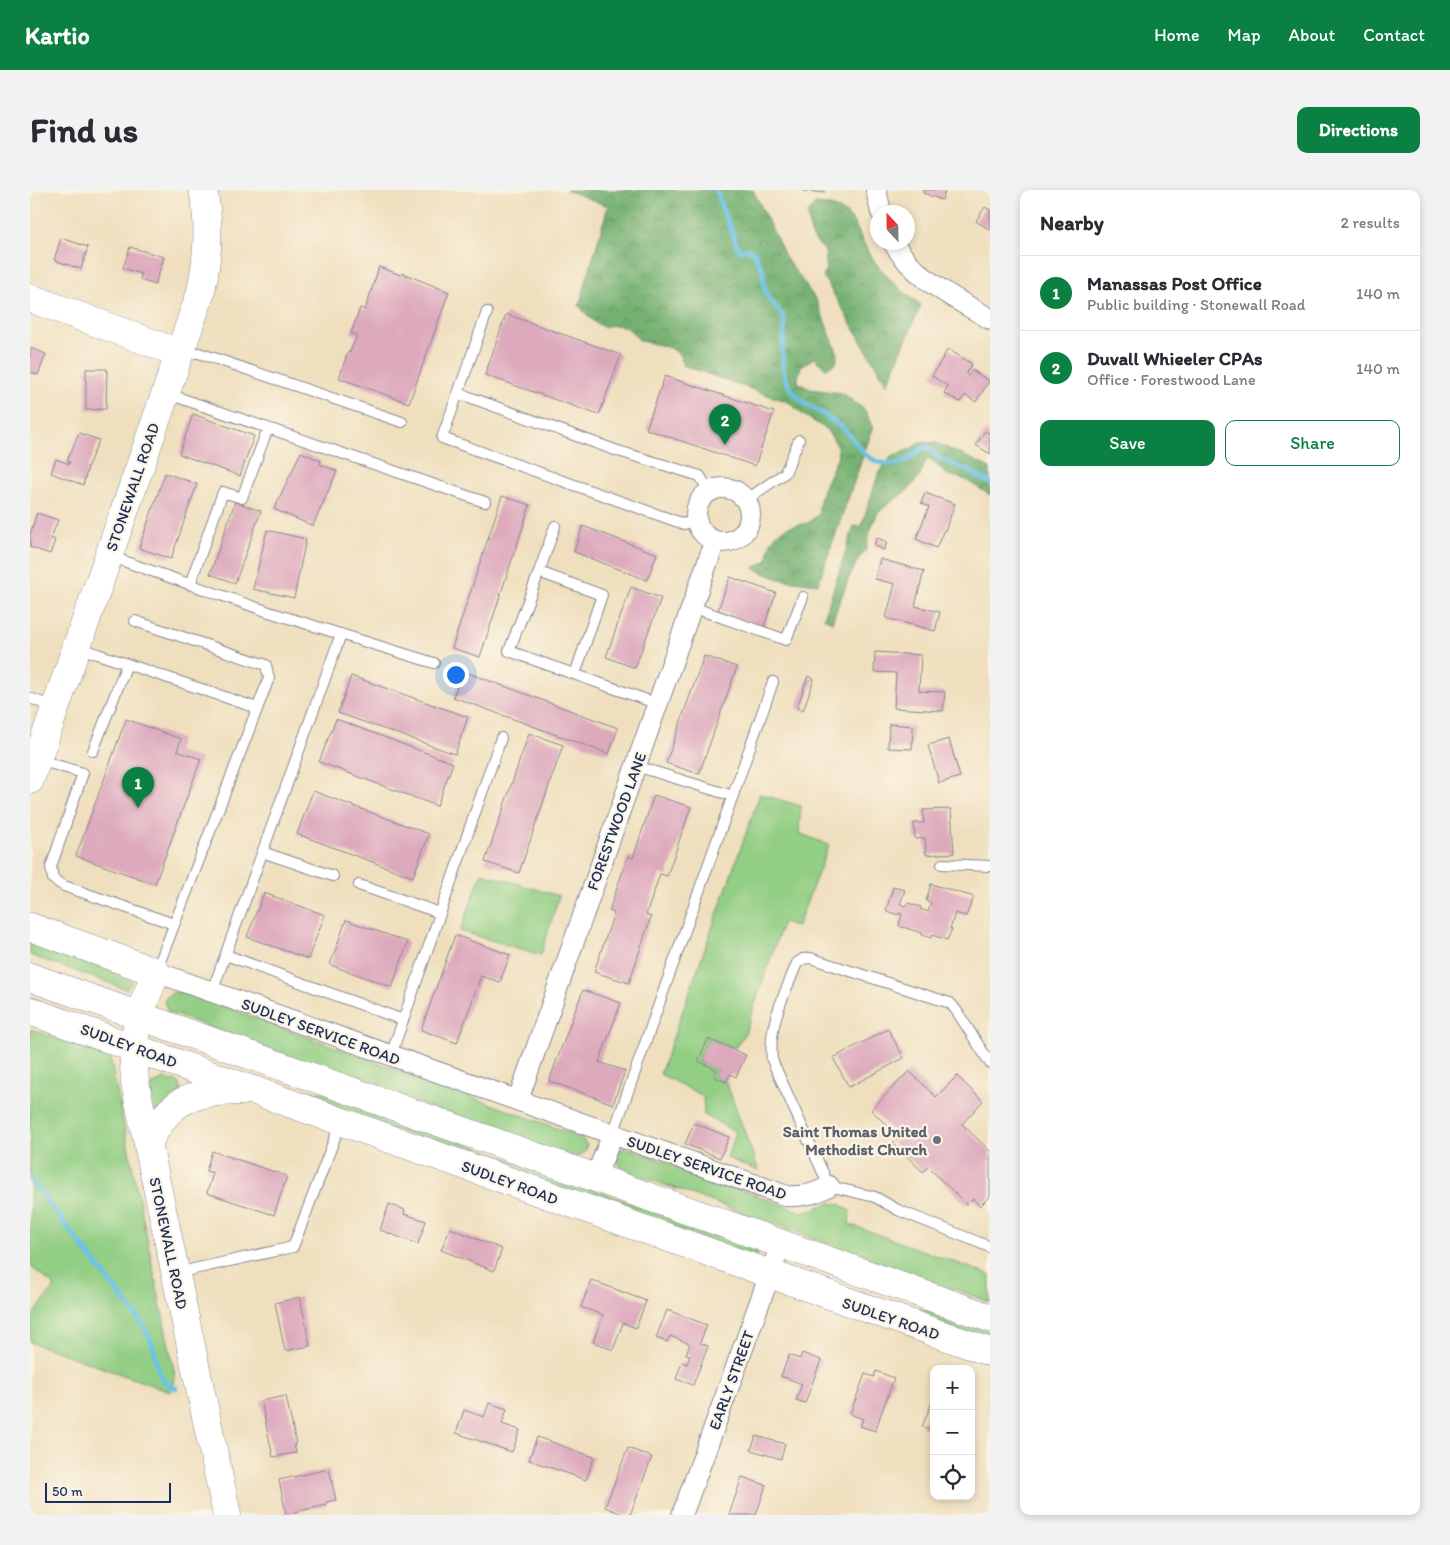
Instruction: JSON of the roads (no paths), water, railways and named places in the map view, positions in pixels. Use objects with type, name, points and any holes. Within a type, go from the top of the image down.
[{"type":"main road","name":"STONEWALL ROAD","points":[[33,769],[42,703],[76,646],[164,393],[200,296],[209,238],[204,190]]},
{"type":"main road","points":[[30,298],[179,353]]},
{"type":"main road","name":"SUDLEY SERVICE ROAD","points":[[30,927],[156,972]]},
{"type":"main road","name":"STONEWALL ROAD","points":[[156,972],[139,1015],[133,1047],[135,1083],[227,1515]]},
{"type":"main road","name":"SUDLEY ROAD","points":[[30,977],[990,1318]]},
{"type":"main road","name":"SUDLEY ROAD","points":[[30,1010],[990,1352]]},
{"type":"main road","points":[[148,1144],[164,1116],[184,1100],[208,1094],[233,1091],[263,1094]]},
{"type":"street","points":[[876,190],[879,205]]},
{"type":"street","points":[[898,250],[907,263],[920,275],[990,319]]},
{"type":"street","points":[[729,488],[742,495],[746,500],[749,507],[750,520],[744,533],[733,541],[726,543],[715,541],[702,533],[696,520],[698,504],[702,497],[709,492],[729,488]]},
{"type":"street","name":"FORESTWOOD LANE","points":[[518,1100],[715,541]]},
{"type":"street","name":"SUDLEY SERVICE ROAD","points":[[156,972],[787,1196],[800,1197],[829,1186]]},
{"type":"street","name":"SUDLEY SERVICE ROAD","points":[[596,1178],[613,1134]]},
{"type":"street","name":"EARLY STREET","points":[[682,1515],[781,1244]]},
{"type":"lane","points":[[487,312],[442,438],[684,524],[696,520]]},
{"type":"lane","points":[[179,353],[199,353],[402,422]]},
{"type":"lane","points":[[164,393],[485,502]]},
{"type":"lane","points":[[458,393],[614,450],[700,476],[709,492]]},
{"type":"lane","points":[[190,584],[224,492],[242,498],[268,428]]},
{"type":"lane","points":[[746,500],[785,473],[799,440]]},
{"type":"lane","points":[[555,526],[509,651],[658,704]]},
{"type":"lane","points":[[108,556],[269,612],[434,663]]},
{"type":"lane","points":[[539,572],[602,595],[574,674]]},
{"type":"lane","points":[[692,607],[786,640],[803,597]]},
{"type":"lane","points":[[135,621],[266,665],[269,678],[156,972]]},
{"type":"lane","points":[[212,992],[341,634]]},
{"type":"lane","points":[[76,646],[258,708]]},
{"type":"lane","points":[[93,751],[127,664]]},
{"type":"lane","points":[[613,1134],[773,682]]},
{"type":"lane","points":[[391,1056],[501,738]]},
{"type":"lane","points":[[636,766],[733,796]]},
{"type":"lane","points":[[33,769],[83,773],[53,859],[51,867],[53,878],[64,886],[174,924]]},
{"type":"lane","points":[[262,852],[333,876]]},
{"type":"lane","points":[[942,864],[990,866]]},
{"type":"lane","points":[[359,885],[440,913]]},
{"type":"lane","points":[[226,955],[403,1020]]},
{"type":"lane","points":[[990,1063],[956,1010],[944,1000],[810,958],[803,959],[797,963],[772,1027],[770,1044],[772,1060],[829,1186],[875,1197],[898,1210],[990,1247]]},
{"type":"lane","points":[[176,1273],[293,1247],[341,1122]]},
{"type":"waterway","points":[[717,190],[737,247],[741,251],[747,249],[754,252],[762,269],[767,295],[783,316],[783,370],[789,386],[795,394],[846,431],[863,452],[874,460],[888,464],[900,463],[908,460],[917,451],[926,447],[931,449],[938,458],[965,469],[990,483]]},
{"type":"waterway","points":[[30,1179],[138,1318],[152,1342],[161,1377],[169,1385],[176,1388]]},
{"type":"place","name":"Duvall Whieeler CPAs","points":[[725,445]]},
{"type":"place","name":"Manassas Post Office","points":[[138,808]]},
{"type":"place","name":"Saint Thomas United Methodist Church","points":[[937,1140]]}]
